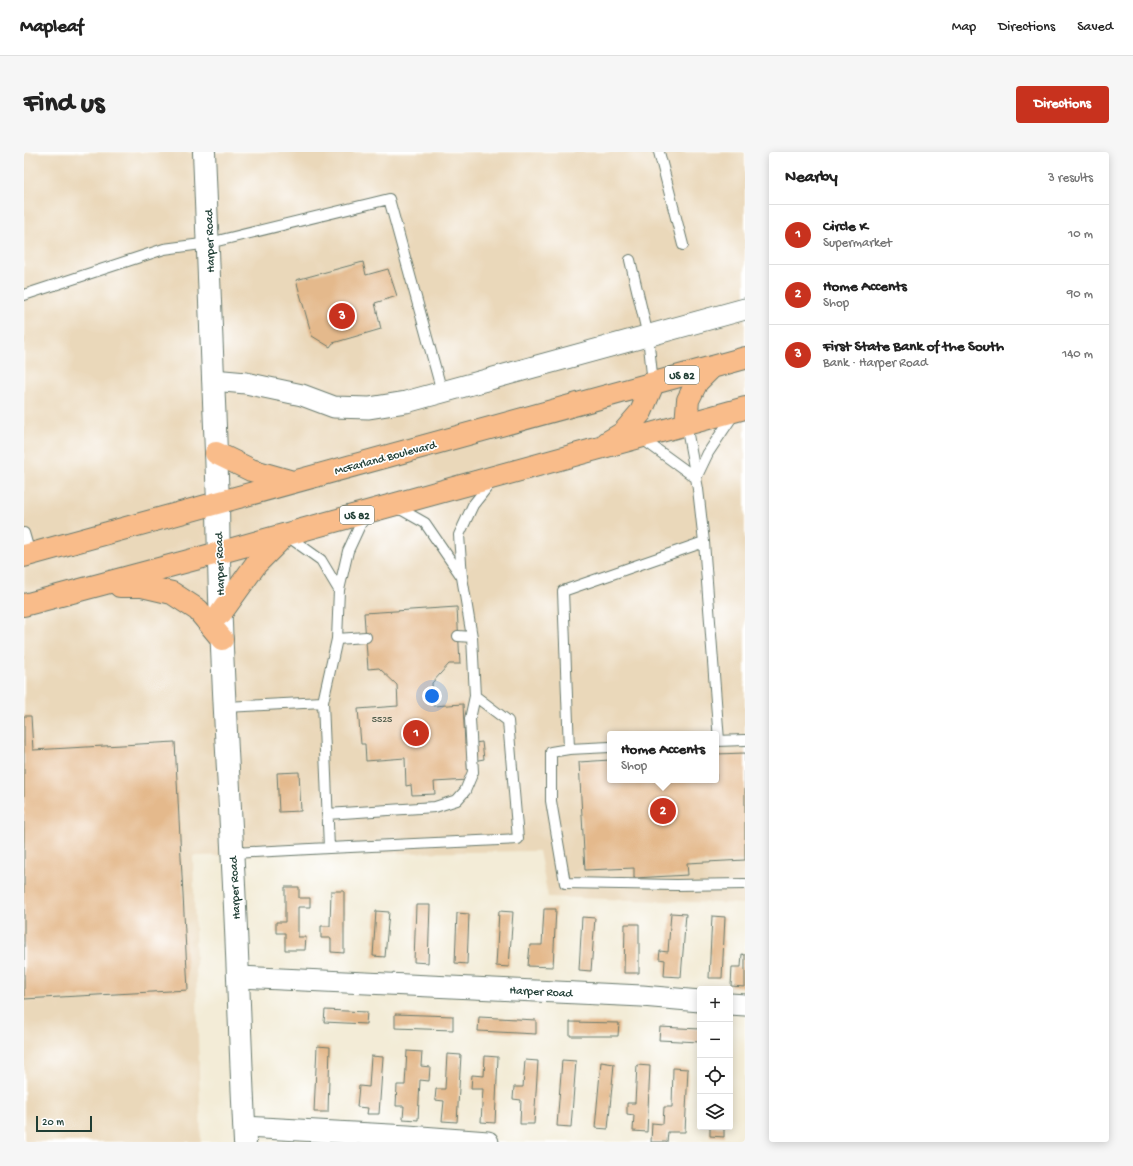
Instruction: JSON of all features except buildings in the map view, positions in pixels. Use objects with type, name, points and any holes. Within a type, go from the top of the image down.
[{"type":"highway","name":"McFarland Boulevard","points":[[27,555],[745,358]]},
{"type":"highway","points":[[686,424],[688,400],[697,382],[712,367]]},
{"type":"highway","points":[[593,450],[623,433],[641,412],[653,384]]},
{"type":"highway","name":"US 82","points":[[24,605],[218,554],[741,409]]},
{"type":"highway","points":[[216,453],[251,470],[292,482]]},
{"type":"highway","points":[[221,614],[256,564],[285,535]]},
{"type":"highway","points":[[96,586],[142,586],[172,593],[198,610],[222,639]]},
{"type":"street","name":"Harper Road","points":[[204,152],[209,243],[218,502],[218,554],[239,977],[245,1134],[488,1142]]},
{"type":"street","points":[[213,380],[246,383],[302,395],[334,407],[369,408],[406,402],[745,309]]},
{"type":"street","name":"Harper Road","points":[[239,977],[642,996],[697,1001]]},
{"type":"street","points":[[733,1004],[745,1005]]},
{"type":"lane","points":[[659,152],[683,245]]},
{"type":"lane","points":[[24,295],[160,250],[209,243],[389,199],[442,392]]},
{"type":"lane","points":[[630,260],[648,336],[653,384]]},
{"type":"lane","points":[[696,478],[708,453],[741,409]]},
{"type":"lane","points":[[686,424],[696,478],[704,542],[716,731]]},
{"type":"lane","points":[[640,437],[696,478]]},
{"type":"lane","points":[[327,814],[435,807],[457,800],[465,790],[473,772],[470,719],[475,696],[472,637],[462,577],[459,535],[473,505],[495,477]]},
{"type":"lane","points":[[329,848],[323,702],[337,639],[339,590],[348,551],[361,523],[379,509],[402,510],[425,523],[462,577]]},
{"type":"lane","points":[[24,533],[27,555]]},
{"type":"lane","points":[[285,535],[321,560],[339,590]]},
{"type":"lane","points":[[568,749],[563,591],[704,542]]},
{"type":"lane","points":[[458,636],[472,637]]},
{"type":"lane","points":[[337,639],[366,637]]},
{"type":"lane","points":[[233,853],[518,839],[508,721],[475,696]]},
{"type":"lane","points":[[225,707],[323,702]]},
{"type":"lane","points":[[719,741],[745,740]]},
{"type":"lane","points":[[607,747],[568,749],[551,752],[551,801],[565,884],[745,884]]},
{"type":"shaded area","points":[[24,152],[745,152],[745,904],[548,897],[539,851],[193,856],[201,1142],[24,1142]]},
{"type":"place","name":"First State Bank of the South","points":[[342,316]]},
{"type":"place","name":"Circle K","points":[[416,733]]},
{"type":"place","name":"Home Accents","points":[[663,811]]}]
